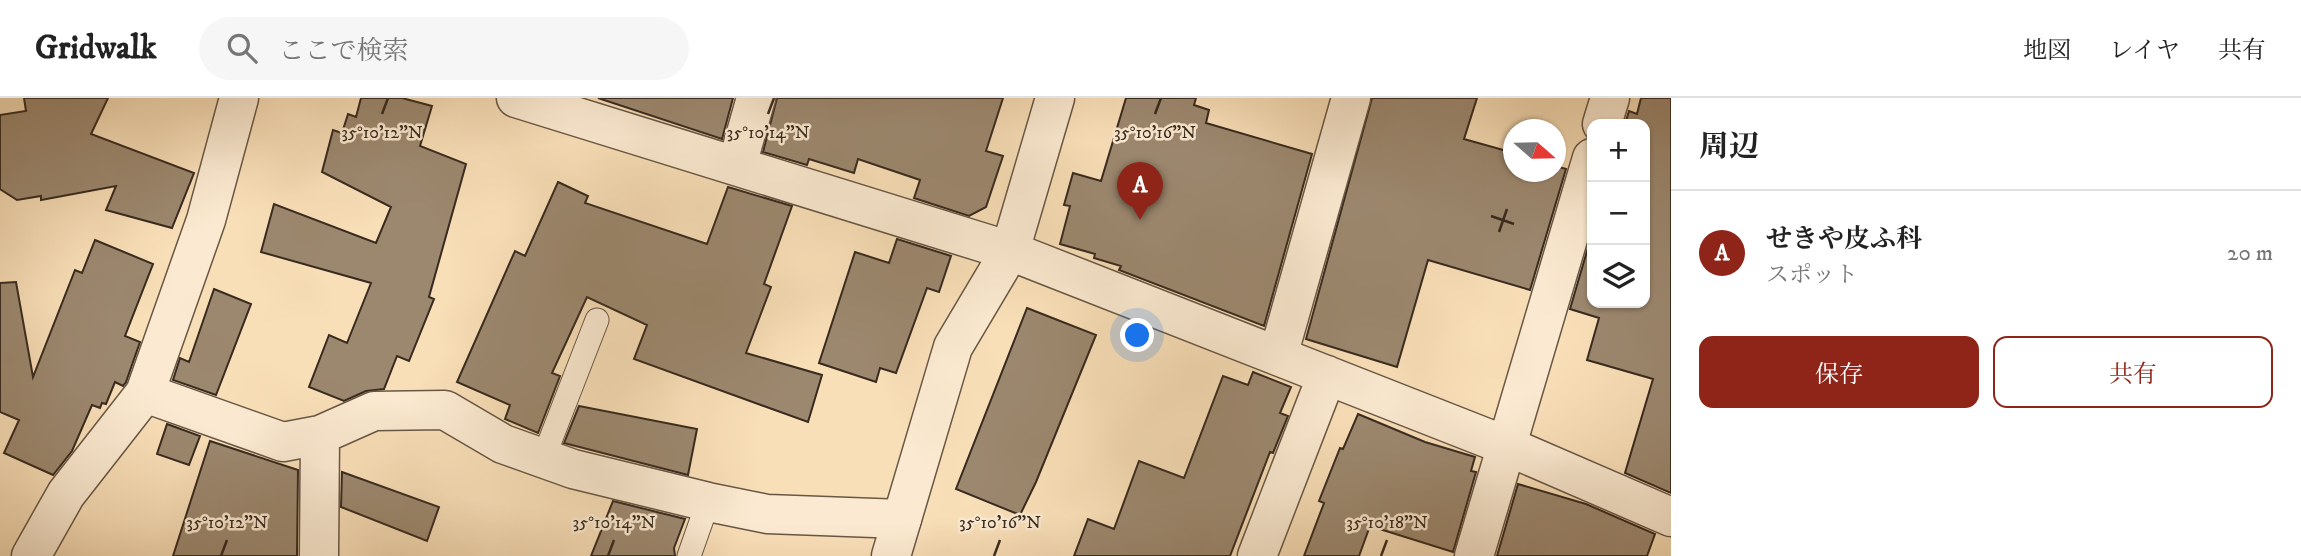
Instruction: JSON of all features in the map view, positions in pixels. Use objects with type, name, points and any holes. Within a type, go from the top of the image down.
[{"type":"street","points":[[31,556],[66,494],[145,393],[206,220],[239,98]]},
{"type":"street","points":[[516,98],[1010,251],[1507,446],[1671,517]]},
{"type":"street","points":[[737,165],[756,98]]},
{"type":"street","points":[[891,556],[953,346],[1010,251],[1055,98]]},
{"type":"street","points":[[1278,356],[1350,98]]},
{"type":"street","points":[[1604,119],[1610,98]]},
{"type":"street","points":[[1474,556],[1587,175]]},
{"type":"street","points":[[1257,556],[1327,375]]},
{"type":"street","points":[[145,393],[283,443],[320,435],[374,411],[445,410],[503,444],[573,470],[767,514],[902,519]]},
{"type":"street","points":[[319,556],[320,435]]},
{"type":"lane","points":[[543,458],[597,320]]},
{"type":"lane","points":[[689,556],[708,502]]},
{"type":"building","points":[[24,98],[108,98],[91,134],[194,173],[172,228],[106,210],[116,186],[41,200],[41,196],[17,200],[0,189],[0,115],[26,111]]},
{"type":"building","points":[[361,98],[402,98],[432,106],[420,146],[466,164],[429,297],[434,299],[409,361],[397,356],[384,389],[366,391],[344,401],[309,387],[329,335],[347,343],[371,283],[261,252],[274,204],[376,243],[391,207],[322,172],[333,130],[342,133],[348,114],[356,117]]},
{"type":"building","points":[[598,98],[733,98],[722,139]]},
{"type":"building","points":[[777,98],[1003,98],[986,151],[1003,156],[986,207],[969,216],[914,198],[920,180],[858,159],[854,173],[809,159],[807,165],[763,152]]},
{"type":"building","points":[[1126,98],[1196,98],[1194,105],[1209,110],[1206,123],[1312,154],[1264,326],[1119,270],[1121,266],[1094,258],[1095,254],[1060,244],[1070,206],[1064,205],[1073,173],[1101,181]]},
{"type":"building","points":[[1372,98],[1477,98],[1464,139],[1503,150],[1503,182],[1562,182],[1530,290],[1428,260],[1397,367],[1306,339]]},
{"type":"building","points":[[1641,98],[1671,98],[1671,493],[1625,473],[1653,379],[1587,360],[1599,318],[1570,309],[1587,251],[1587,308],[1650,308],[1650,119],[1627,119],[1629,111],[1637,114]]},
{"type":"building","points":[[558,182],[588,196],[585,203],[707,244],[728,187],[792,206],[764,284],[771,287],[746,353],[822,375],[808,422],[634,359],[647,325],[587,297],[552,373],[560,376],[538,433],[505,419],[510,405],[457,382],[515,251],[525,256]]},
{"type":"building","points":[[897,239],[951,256],[939,292],[927,288],[896,373],[880,368],[876,382],[819,363],[855,252],[889,263]]},
{"type":"building","points":[[95,240],[153,264],[125,336],[140,342],[126,382],[123,386],[115,382],[106,404],[102,403],[100,408],[92,405],[72,451],[53,475],[4,453],[19,420],[0,412],[0,283],[16,282],[33,377],[75,270],[82,273]]},
{"type":"building","points":[[214,289],[251,304],[216,395],[173,380],[180,358],[189,362]]},
{"type":"building","points":[[1027,308],[1096,335],[1020,515],[956,489]]},
{"type":"building","points":[[1253,372],[1291,387],[1280,413],[1288,416],[1273,453],[1270,452],[1230,556],[1074,556],[1088,519],[1114,529],[1139,461],[1184,478],[1223,376],[1248,385]]},
{"type":"building","points":[[579,406],[697,429],[688,475],[564,443]]},
{"type":"building","points":[[1358,414],[1425,442],[1475,457],[1471,471],[1476,472],[1453,552],[1370,526],[1359,556],[1304,556],[1324,503],[1319,501],[1340,448],[1343,449]]},
{"type":"building","points":[[167,424],[200,436],[189,465],[157,454]]},
{"type":"building","points":[[210,441],[298,470],[297,556],[173,556]]},
{"type":"building","points":[[342,472],[439,507],[427,541],[341,507]]},
{"type":"building","points":[[1518,484],[1586,504],[1655,534],[1647,556],[1497,556]]},
{"type":"building","points":[[613,501],[685,519],[674,548],[675,556],[591,556]]},
{"type":"place","name":"せきや皮ふ科","points":[[1140,220]]}]
